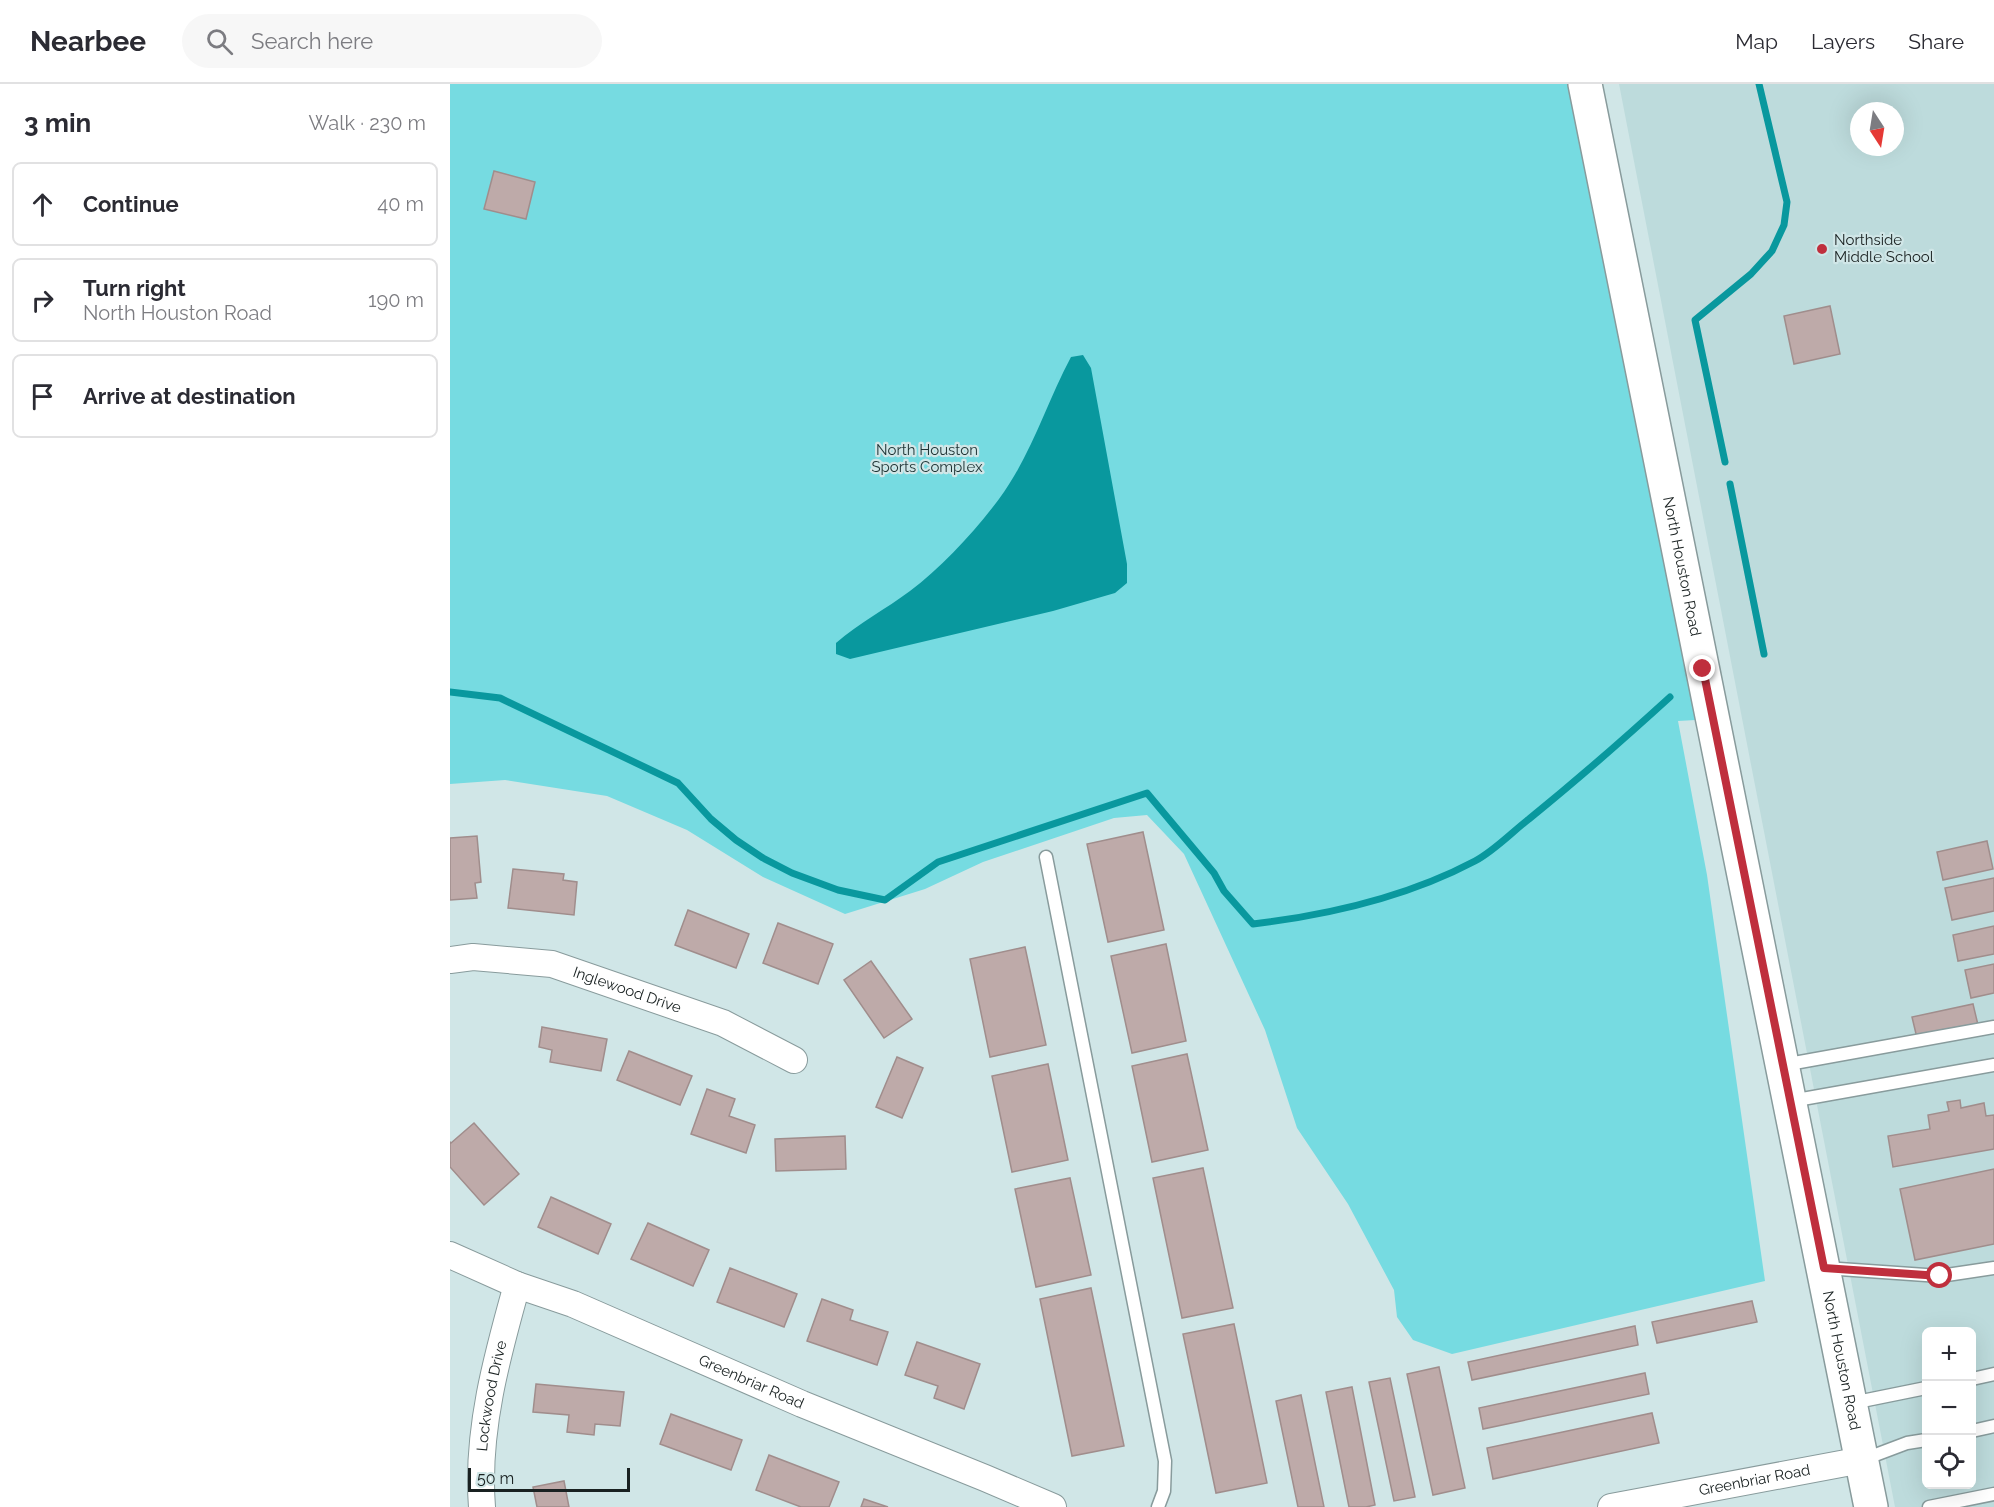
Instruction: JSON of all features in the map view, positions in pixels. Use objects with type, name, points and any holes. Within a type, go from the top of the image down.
[{"type":"street","name":"North Houston Road","points":[[1585,84],[1871,1507]]},
{"type":"street","name":"Inglewood Drive","points":[[450,960],[474,957],[552,964],[723,1023],[794,1060]]},
{"type":"street","name":"Greenbriar Road","points":[[450,1255],[517,1285],[573,1304],[802,1404],[1053,1507]]},
{"type":"street","name":"Lockwood Drive","points":[[482,1507],[480,1482],[486,1420],[496,1357],[517,1285]]},
{"type":"street","name":"Greenbriar Road","points":[[1611,1507],[1863,1460]]},
{"type":"lane","points":[[1046,857],[1165,1461],[1164,1491],[1158,1507]]},
{"type":"lane","points":[[1783,1065],[1994,1027]]},
{"type":"lane","points":[[1790,1102],[1994,1065]]},
{"type":"lane","points":[[1824,1268],[1940,1276],[1994,1268]]},
{"type":"lane","points":[[1976,1378],[1994,1374]]},
{"type":"lane","points":[[1851,1404],[1922,1389]]},
{"type":"lane","points":[[1976,1430],[1994,1426]]},
{"type":"lane","points":[[1863,1460],[1907,1443],[1922,1441]]},
{"type":"lane","points":[[1929,1507],[1994,1494]]},
{"type":"shaded area","points":[[1619,84],[1994,84],[1994,1507],[1895,1507]]},
{"type":"shaded area","points":[[1083,355],[1091,368],[1127,564],[1127,583],[1115,593],[1053,611],[850,659],[836,654],[836,643],[922,581],[958,548],[979,524],[999,499],[1020,465],[1071,357]]},
{"type":"green space","name":"North Houston Sports Complex","points":[[450,84],[1585,84],[1713,719],[1678,721],[1707,875],[1765,1281],[1452,1354],[1413,1340],[1397,1317],[1394,1290],[1348,1204],[1297,1128],[1265,1030],[1184,854],[1147,815],[1114,818],[983,862],[925,889],[845,914],[763,877],[687,830],[607,796],[505,780],[450,784]]},
{"type":"building","points":[[494,171],[535,182],[526,219],[484,209]]},
{"type":"building","points":[[1830,306],[1840,354],[1794,364],[1784,316]]},
{"type":"building","points":[[1143,832],[1164,930],[1108,942],[1087,844]]},
{"type":"building","points":[[477,836],[481,882],[475,883],[477,898],[450,900],[450,838]]},
{"type":"building","points":[[1987,841],[1993,869],[1943,880],[1937,852]]},
{"type":"building","points":[[513,869],[564,874],[563,880],[577,882],[574,915],[508,908]]},
{"type":"building","points":[[1994,878],[1994,911],[1952,920],[1945,888]]},
{"type":"building","points":[[688,910],[749,934],[736,968],[675,945]]},
{"type":"building","points":[[778,923],[833,944],[818,984],[763,963]]},
{"type":"building","points":[[1994,926],[1994,954],[1958,961],[1953,935]]},
{"type":"building","points":[[1166,944],[1186,1041],[1132,1053],[1111,956]]},
{"type":"building","points":[[1025,947],[1046,1045],[990,1057],[970,959]]},
{"type":"building","points":[[871,961],[912,1019],[884,1038],[844,980]]},
{"type":"building","points":[[1994,964],[1994,993],[1971,998],[1965,970]]},
{"type":"building","points":[[1973,1004],[1978,1025],[1917,1038],[1912,1017]]},
{"type":"building","points":[[542,1027],[607,1039],[601,1071],[550,1062],[552,1050],[539,1047]]},
{"type":"building","points":[[629,1051],[692,1076],[680,1105],[617,1080]]},
{"type":"building","points":[[1187,1054],[1208,1150],[1152,1162],[1132,1066]]},
{"type":"building","points":[[897,1057],[923,1068],[902,1118],[876,1107]]},
{"type":"building","points":[[1048,1064],[1068,1160],[1012,1172],[992,1076]]},
{"type":"building","points":[[707,1089],[735,1099],[729,1116],[755,1125],[746,1153],[691,1134]]},
{"type":"building","points":[[1960,1100],[1961,1108],[1984,1103],[1986,1116],[1994,1115],[1994,1149],[1893,1167],[1888,1136],[1930,1129],[1928,1115],[1949,1111],[1947,1102]]},
{"type":"building","points":[[474,1123],[519,1174],[484,1205],[450,1167],[450,1142]]},
{"type":"building","points":[[845,1136],[846,1169],[776,1171],[775,1139]]},
{"type":"building","points":[[1203,1168],[1233,1308],[1182,1318],[1153,1178]]},
{"type":"building","points":[[1994,1169],[1994,1244],[1915,1260],[1900,1189]]},
{"type":"building","points":[[1070,1178],[1091,1275],[1036,1287],[1015,1189]]},
{"type":"building","points":[[551,1197],[611,1224],[598,1254],[538,1227]]},
{"type":"building","points":[[648,1223],[709,1250],[693,1286],[631,1259]]},
{"type":"building","points":[[730,1268],[797,1294],[784,1327],[717,1302]]},
{"type":"building","points":[[1091,1288],[1124,1446],[1072,1456],[1040,1299]]},
{"type":"building","points":[[822,1299],[853,1310],[850,1320],[888,1332],[877,1365],[807,1341]]},
{"type":"building","points":[[1752,1301],[1757,1322],[1657,1343],[1652,1322]]},
{"type":"building","points":[[1234,1324],[1267,1483],[1216,1493],[1183,1334]]},
{"type":"building","points":[[1635,1326],[1638,1345],[1472,1380],[1468,1362]]},
{"type":"building","points":[[917,1342],[980,1364],[964,1409],[934,1398],[938,1386],[905,1375]]},
{"type":"building","points":[[1439,1367],[1465,1488],[1433,1495],[1407,1374]]},
{"type":"building","points":[[1645,1373],[1649,1394],[1483,1429],[1479,1408]]},
{"type":"building","points":[[1390,1378],[1415,1497],[1394,1501],[1369,1382]]},
{"type":"building","points":[[536,1384],[624,1392],[620,1426],[595,1424],[594,1435],[567,1432],[569,1415],[533,1412]]},
{"type":"building","points":[[1352,1387],[1375,1505],[1366,1507],[1349,1507],[1326,1392]]},
{"type":"building","points":[[1301,1395],[1324,1507],[1298,1507],[1276,1401]]},
{"type":"building","points":[[1652,1413],[1659,1443],[1493,1479],[1487,1448]]},
{"type":"building","points":[[671,1414],[742,1440],[731,1470],[660,1444]]},
{"type":"building","points":[[769,1455],[839,1482],[829,1507],[801,1507],[756,1490]]},
{"type":"building","points":[[564,1481],[569,1507],[537,1507],[533,1487]]},
{"type":"building","points":[[864,1499],[888,1507],[861,1507]]},
{"type":"waterway","points":[[1725,462],[1695,320],[1751,274],[1772,251],[1784,225],[1787,202],[1759,84]]},
{"type":"waterway","points":[[1730,484],[1764,654]]},
{"type":"waterway","points":[[450,692],[500,698],[678,783],[711,819],[736,840],[763,858],[792,873],[838,890],[885,900],[938,862],[1147,793],[1253,924],[1339,910],[1367,903],[1422,885],[1475,861],[1496,847],[1565,789],[1670,697]]},
{"type":"place","name":"Northside Middle School","points":[[1822,249]]},
{"type":"route","points":[[1703,669],[1824,1268],[1940,1276]]}]
